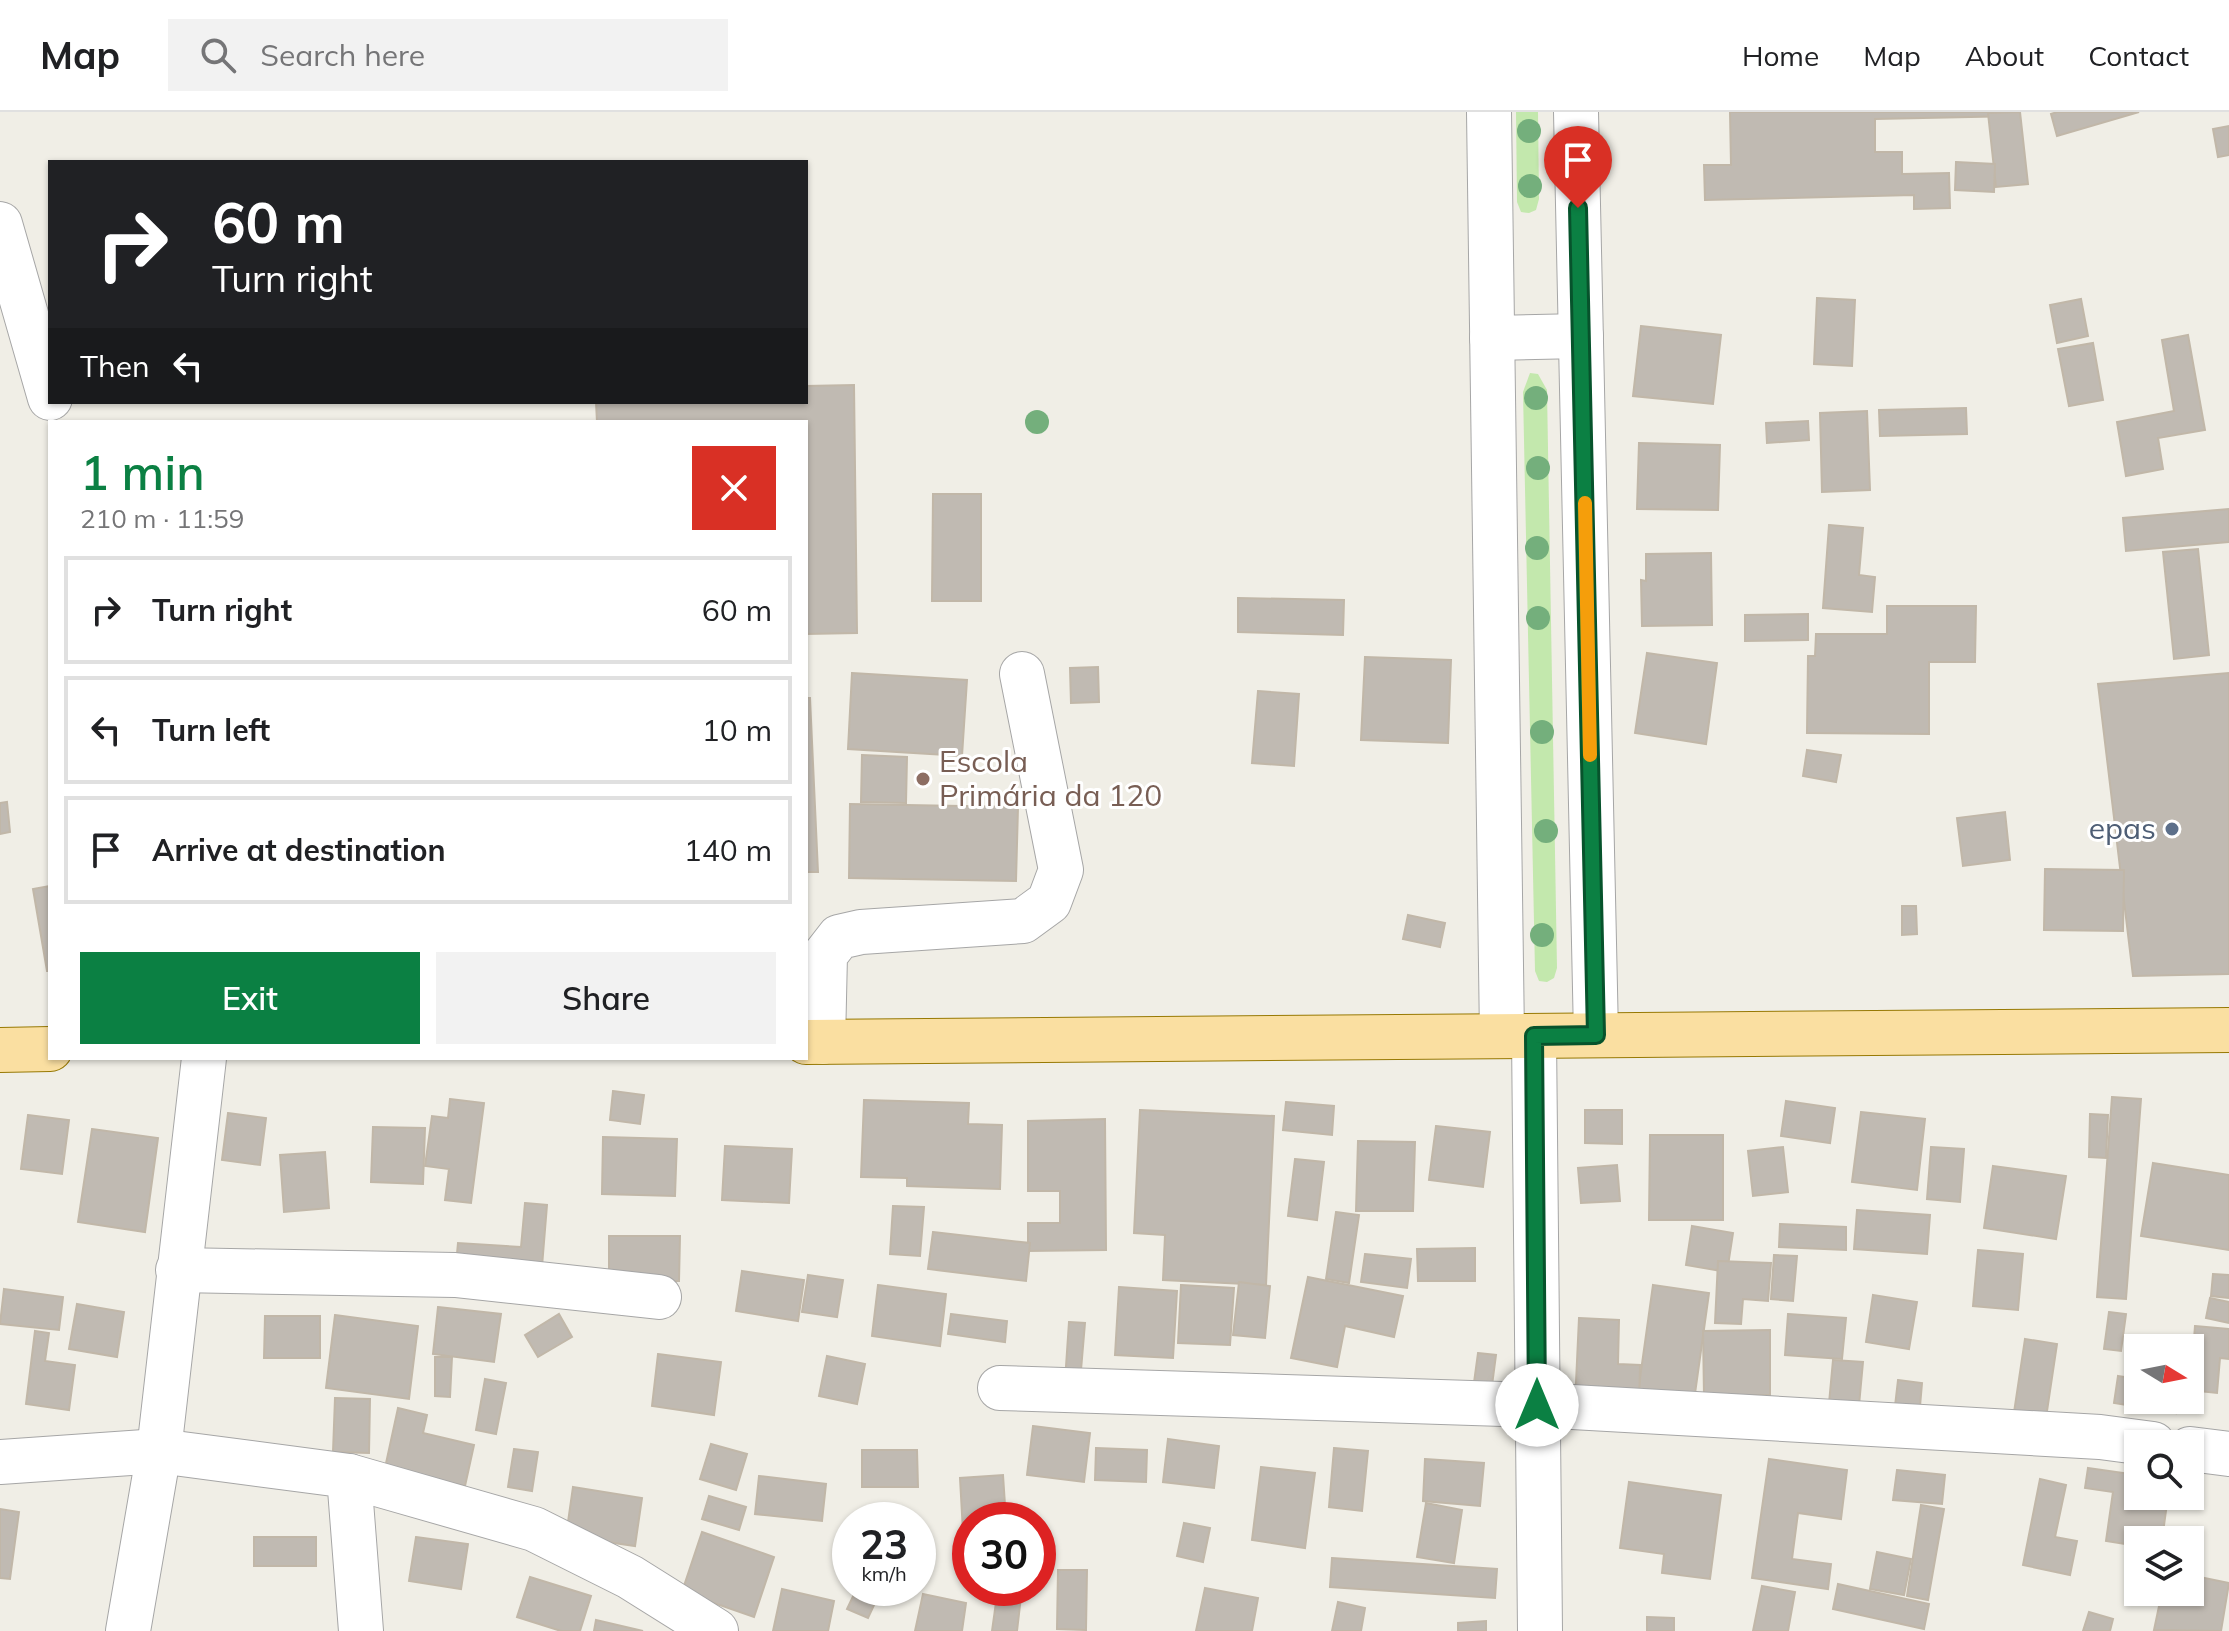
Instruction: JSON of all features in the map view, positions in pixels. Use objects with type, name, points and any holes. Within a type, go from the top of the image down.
[{"type":"main road","points":[[815,1042],[2229,1030]]},
{"type":"main road","points":[[0,1050],[48,1049]]},
{"type":"street","points":[[1489,112],[1492,338],[1518,1036],[1537,1405],[1540,1631]]},
{"type":"street","points":[[1576,112],[1596,1035]]},
{"type":"street","points":[[0,224],[48,393]]},
{"type":"street","points":[[1492,338],[1581,336]]},
{"type":"street","points":[[815,1042],[825,955],[839,937],[861,932],[1023,921],[1049,902],[1061,870],[1022,674]]},
{"type":"street","points":[[128,1631],[159,1451],[204,1060]]},
{"type":"street","points":[[178,1270],[455,1275],[659,1297]]},
{"type":"street","points":[[1000,1388],[1537,1405],[2124,1441]]},
{"type":"street","points":[[0,1462],[159,1451],[349,1476],[534,1529],[630,1577],[716,1631]]},
{"type":"street","points":[[2204,1451],[2229,1454]]},
{"type":"street","points":[[349,1476],[361,1631]]},
{"type":"green space","points":[[1516,112],[1538,112],[1539,199],[1536,210],[1529,213],[1521,212],[1517,202]]},
{"type":"green space","points":[[1530,373],[1538,374],[1547,390],[1557,968],[1554,978],[1547,982],[1539,981],[1535,971],[1523,392]]},
{"type":"building","points":[[1730,112],[2018,112],[2018,116],[1875,119],[1875,152],[1902,152],[1902,174],[1949,173],[1950,208],[1914,209],[1914,195],[1705,200],[1704,165],[1731,165]]},
{"type":"building","points":[[2020,112],[2028,184],[1996,187],[1988,113]]},
{"type":"building","points":[[2139,112],[2057,136],[2051,114]]},
{"type":"building","points":[[2229,126],[2229,155],[2218,157],[2213,129]]},
{"type":"building","points":[[1956,162],[1995,164],[1994,192],[1955,190]]},
{"type":"building","points":[[1817,298],[1855,300],[1852,366],[1814,364]]},
{"type":"building","points":[[2081,299],[2088,336],[2057,343],[2050,305]]},
{"type":"building","points":[[1641,326],[1721,335],[1713,404],[1633,396]]},
{"type":"building","points":[[2188,335],[2205,430],[2158,438],[2163,469],[2126,476],[2117,422],[2174,411],[2162,340]]},
{"type":"building","points":[[2093,343],[2103,400],[2069,406],[2058,349]]},
{"type":"building","points":[[854,385],[857,633],[808,634],[808,420],[597,420],[596,404],[808,404],[808,386]]},
{"type":"building","points":[[1966,408],[1967,434],[1880,436],[1879,410]]},
{"type":"building","points":[[1867,411],[1870,490],[1822,492],[1820,413]]},
{"type":"building","points":[[1808,421],[1809,440],[1767,443],[1766,423]]},
{"type":"building","points":[[1639,443],[1720,445],[1718,510],[1637,509]]},
{"type":"building","points":[[933,494],[981,494],[981,601],[932,601]]},
{"type":"building","points":[[2229,509],[2229,542],[2126,551],[2123,518]]},
{"type":"building","points":[[1829,525],[1863,528],[1859,575],[1875,577],[1872,612],[1823,608]]},
{"type":"building","points":[[2198,549],[2209,655],[2174,659],[2163,552]]},
{"type":"building","points":[[1711,553],[1712,625],[1642,626],[1641,580],[1646,581],[1646,554]]},
{"type":"building","points":[[1238,598],[1344,600],[1343,635],[1238,632]]},
{"type":"building","points":[[1887,606],[1976,606],[1975,662],[1929,662],[1929,734],[1807,733],[1808,656],[1815,656],[1816,634],[1887,634]]},
{"type":"building","points":[[1808,614],[1808,640],[1745,641],[1745,615]]},
{"type":"building","points":[[1647,653],[1717,663],[1706,744],[1635,733]]},
{"type":"building","points":[[1365,657],[1451,660],[1448,743],[1361,740]]},
{"type":"building","points":[[1098,667],[1099,702],[1071,703],[1070,668]]},
{"type":"building","points":[[852,673],[967,680],[962,756],[848,749]]},
{"type":"building","name":"epas","points":[[2229,673],[2229,974],[2133,976],[2098,684]]},
{"type":"building","points":[[1258,691],[1299,694],[1294,766],[1252,763]]},
{"type":"building","points":[[808,698],[810,698],[818,872],[808,872]]},
{"type":"building","points":[[1807,750],[1841,755],[1836,782],[1803,776]]},
{"type":"building","points":[[862,755],[907,757],[906,803],[861,802]]},
{"type":"building","points":[[7,802],[10,832],[0,834],[0,803]]},
{"type":"building","points":[[850,804],[1018,807],[1016,881],[849,878]]},
{"type":"building","points":[[2005,812],[2010,860],[1963,866],[1957,818]]},
{"type":"building","points":[[2045,869],[2124,870],[2123,931],[2044,930]]},
{"type":"building","points":[[48,886],[48,971],[47,971],[33,889]]},
{"type":"building","points":[[1902,906],[1916,906],[1917,934],[1902,935]]},
{"type":"building","points":[[1408,915],[1445,923],[1440,947],[1403,939]]},
{"type":"building","points":[[613,1091],[644,1095],[640,1124],[610,1120]]},
{"type":"building","points":[[2112,1097],[2141,1099],[2126,1299],[2097,1297]]},
{"type":"building","points":[[450,1099],[484,1103],[471,1203],[445,1200],[449,1169],[425,1166],[432,1116],[448,1118]]},
{"type":"building","points":[[864,1100],[969,1103],[968,1124],[1002,1125],[1000,1189],[907,1186],[907,1178],[861,1177]]},
{"type":"building","points":[[1786,1101],[1835,1108],[1830,1143],[1781,1136]]},
{"type":"building","points":[[1286,1102],[1334,1106],[1332,1135],[1283,1130]]},
{"type":"building","points":[[1140,1110],[1274,1116],[1266,1285],[1163,1280],[1165,1235],[1134,1233]]},
{"type":"building","points":[[1585,1110],[1622,1110],[1622,1144],[1585,1143]]},
{"type":"building","points":[[1861,1112],[1925,1119],[1917,1190],[1852,1182]]},
{"type":"building","points":[[228,1113],[266,1118],[260,1165],[222,1160]]},
{"type":"building","points":[[2090,1114],[2108,1115],[2106,1158],[2089,1157]]},
{"type":"building","points":[[28,1115],[69,1120],[62,1174],[21,1169]]},
{"type":"building","points":[[1105,1119],[1106,1250],[1028,1251],[1028,1223],[1060,1223],[1060,1191],[1028,1191],[1028,1121]]},
{"type":"building","points":[[1436,1126],[1490,1132],[1483,1187],[1429,1180]]},
{"type":"building","points":[[373,1127],[425,1128],[423,1184],[371,1182]]},
{"type":"building","points":[[92,1129],[158,1138],[145,1232],[78,1222]]},
{"type":"building","points":[[1650,1135],[1723,1135],[1723,1220],[1649,1220]]},
{"type":"building","points":[[603,1137],[677,1139],[675,1196],[602,1194]]},
{"type":"building","points":[[1358,1141],[1415,1142],[1413,1211],[1356,1211]]},
{"type":"building","points":[[725,1146],[792,1149],[789,1203],[722,1200]]},
{"type":"building","points":[[1783,1147],[1788,1192],[1753,1196],[1748,1151]]},
{"type":"building","points":[[1931,1147],[1964,1149],[1960,1202],[1927,1199]]},
{"type":"building","points":[[325,1152],[329,1208],[284,1212],[280,1155]]},
{"type":"building","points":[[1295,1159],[1324,1162],[1317,1220],[1288,1216]]},
{"type":"building","points":[[2153,1163],[2229,1175],[2229,1250],[2141,1236]]},
{"type":"building","points":[[1617,1165],[1620,1201],[1581,1203],[1578,1168]]},
{"type":"building","points":[[1993,1166],[2066,1176],[2056,1239],[1984,1228]]},
{"type":"building","points":[[525,1203],[547,1205],[540,1291],[454,1285],[458,1243],[521,1247]]},
{"type":"building","points":[[893,1206],[924,1207],[920,1256],[890,1254]]},
{"type":"building","points":[[1857,1210],[1930,1215],[1927,1254],[1854,1249]]},
{"type":"building","points":[[1336,1212],[1359,1215],[1349,1283],[1326,1279]]},
{"type":"building","points":[[1780,1224],[1846,1227],[1846,1250],[1779,1247]]},
{"type":"building","points":[[1692,1226],[1733,1233],[1727,1272],[1686,1265]]},
{"type":"building","points":[[933,1232],[1030,1243],[1026,1281],[928,1269]]},
{"type":"building","points":[[609,1236],[680,1236],[679,1281],[609,1281]]},
{"type":"building","points":[[1475,1248],[1475,1281],[1418,1281],[1417,1249]]},
{"type":"building","points":[[1978,1250],[2023,1254],[2018,1310],[1973,1306]]},
{"type":"building","points":[[1365,1254],[1411,1259],[1407,1288],[1361,1282]]},
{"type":"building","points":[[1774,1255],[1797,1256],[1793,1301],[1771,1299]]},
{"type":"building","points":[[1718,1261],[1771,1263],[1768,1301],[1743,1299],[1741,1324],[1715,1323]]},
{"type":"building","points":[[742,1271],[804,1280],[798,1321],[736,1311]]},
{"type":"building","points":[[2213,1274],[2229,1275],[2229,1298],[2211,1296]]},
{"type":"building","points":[[808,1275],[843,1280],[837,1317],[802,1312]]},
{"type":"building","points":[[1308,1277],[1403,1296],[1394,1337],[1345,1326],[1337,1367],[1291,1358]]},
{"type":"building","points":[[1239,1282],[1270,1286],[1265,1338],[1233,1335]]},
{"type":"building","points":[[878,1285],[946,1294],[940,1346],[872,1336]]},
{"type":"building","points":[[1181,1285],[1234,1288],[1230,1345],[1178,1343]]},
{"type":"building","points":[[1653,1285],[1709,1293],[1692,1415],[1636,1407]]},
{"type":"building","points":[[1119,1287],[1177,1291],[1173,1358],[1115,1355]]},
{"type":"building","points":[[4,1289],[63,1297],[59,1330],[0,1324]]},
{"type":"building","points":[[1873,1295],[1917,1302],[1909,1349],[1866,1342]]},
{"type":"building","points":[[2210,1298],[2229,1302],[2229,1323],[2206,1318]]},
{"type":"building","points":[[77,1304],[124,1312],[117,1357],[69,1349]]},
{"type":"building","points":[[438,1307],[501,1314],[494,1362],[433,1354]]},
{"type":"building","points":[[2109,1312],[2126,1314],[2121,1351],[2104,1349]]},
{"type":"building","points":[[559,1314],[572,1337],[538,1357],[525,1335]]},
{"type":"building","points":[[951,1314],[1007,1321],[1005,1342],[948,1334]]},
{"type":"building","points":[[1788,1314],[1846,1318],[1842,1359],[1785,1355]]},
{"type":"building","points":[[335,1315],[418,1326],[409,1399],[326,1388]]},
{"type":"building","points":[[265,1316],[320,1316],[320,1358],[264,1358]]},
{"type":"building","points":[[1579,1318],[1619,1320],[1618,1364],[1640,1365],[1639,1407],[1575,1404]]},
{"type":"building","points":[[1069,1322],[1085,1323],[1081,1370],[1064,1396]]},
{"type":"building","points":[[2195,1326],[2229,1329],[2229,1359],[2220,1358],[2217,1393],[2204,1392],[2204,1334],[2194,1334]]},
{"type":"building","points":[[1770,1330],[1770,1395],[1704,1395],[1703,1331]]},
{"type":"building","points":[[35,1331],[49,1333],[45,1361],[75,1365],[69,1410],[26,1404]]},
{"type":"building","points":[[2025,1339],[2057,1344],[2044,1431],[2012,1426]]},
{"type":"building","points":[[1478,1353],[1496,1355],[1491,1393],[1473,1390]]},
{"type":"building","points":[[658,1354],[721,1362],[714,1415],[652,1406]]},
{"type":"building","points":[[827,1356],[865,1364],[857,1404],[819,1396]]},
{"type":"building","points":[[435,1357],[452,1357],[450,1397],[435,1396]]},
{"type":"building","points":[[1833,1360],[1863,1362],[1857,1427],[1827,1425]]},
{"type":"building","points":[[2118,1376],[2124,1377],[2124,1405],[2114,1403]]},
{"type":"building","points":[[485,1379],[506,1383],[496,1434],[476,1430]]},
{"type":"building","points":[[1898,1380],[1922,1383],[1919,1418],[1894,1415]]},
{"type":"building","points":[[335,1398],[370,1399],[369,1453],[333,1452]]},
{"type":"building","points":[[398,1408],[427,1415],[423,1433],[474,1445],[465,1486],[385,1468]]},
{"type":"building","points":[[1033,1426],[1090,1433],[1084,1482],[1027,1475]]},
{"type":"building","points":[[1168,1439],[1219,1446],[1214,1488],[1163,1482]]},
{"type":"building","points":[[711,1444],[747,1454],[736,1490],[700,1479]]},
{"type":"building","points":[[1096,1448],[1147,1450],[1146,1482],[1095,1480]]},
{"type":"building","points":[[1334,1448],[1368,1451],[1362,1511],[1329,1507]]},
{"type":"building","points":[[514,1449],[538,1452],[532,1491],[508,1487]]},
{"type":"building","points":[[862,1450],[917,1450],[918,1487],[862,1487]]},
{"type":"building","points":[[1425,1459],[1484,1463],[1480,1506],[1423,1501]]},
{"type":"building","points":[[1769,1459],[1847,1470],[1841,1519],[1798,1513],[1792,1559],[1831,1564],[1828,1589],[1752,1578]]},
{"type":"building","points":[[1261,1467],[1315,1473],[1305,1548],[1252,1540]]},
{"type":"building","points":[[2088,1468],[2124,1473],[2124,1510],[2166,1510],[2164,1526],[2124,1526],[2124,1544],[2106,1541],[2113,1492],[2085,1488]]},
{"type":"building","points":[[1897,1470],[1945,1475],[1942,1504],[1893,1500]]},
{"type":"building","points":[[1003,1475],[1005,1502],[961,1502],[960,1478]]},
{"type":"building","points":[[759,1476],[826,1484],[822,1521],[755,1514]]},
{"type":"building","points":[[2040,1479],[2066,1485],[2055,1537],[2077,1541],[2070,1575],[2023,1565]]},
{"type":"building","points":[[1629,1482],[1721,1495],[1710,1579],[1662,1573],[1664,1554],[1620,1548]]},
{"type":"building","points":[[573,1487],[642,1498],[635,1546],[566,1536]]},
{"type":"building","points":[[709,1496],[746,1507],[739,1530],[702,1519]]},
{"type":"building","points":[[1426,1503],[1462,1510],[1454,1563],[1417,1557]]},
{"type":"building","points":[[1921,1505],[1944,1509],[1928,1600],[1907,1596]]},
{"type":"building","points":[[0,1509],[19,1512],[10,1579],[0,1578]]},
{"type":"building","points":[[1184,1523],[1210,1528],[1203,1562],[1177,1556]]},
{"type":"building","points":[[702,1532],[774,1557],[754,1617],[682,1592]]},
{"type":"building","points":[[254,1537],[316,1537],[316,1566],[254,1566]]},
{"type":"building","points":[[416,1537],[468,1544],[461,1589],[409,1581]]},
{"type":"building","points":[[1877,1552],[1911,1559],[1904,1595],[1870,1589]]},
{"type":"building","points":[[1332,1558],[1497,1569],[1495,1598],[1330,1587]]},
{"type":"building","points":[[1058,1570],[1087,1570],[1086,1630],[1057,1629]]},
{"type":"building","points":[[530,1577],[591,1596],[580,1631],[561,1631],[517,1617]]},
{"type":"building","points":[[2204,1578],[2229,1583],[2221,1631],[2154,1630],[2159,1606],[2204,1606]]},
{"type":"building","points":[[1838,1584],[1929,1604],[1924,1629],[1833,1609]]},
{"type":"building","points":[[1762,1586],[1795,1592],[1788,1631],[1753,1631]]},
{"type":"building","points":[[1205,1588],[1258,1598],[1252,1631],[1196,1631]]},
{"type":"building","points":[[782,1589],[832,1601],[828,1631],[773,1631]]},
{"type":"building","points":[[936,1597],[952,1600],[952,1606],[966,1606],[962,1631],[915,1631],[920,1606],[936,1606]]},
{"type":"building","points":[[1338,1602],[1365,1608],[1361,1631],[1332,1631]]},
{"type":"building","points":[[848,1606],[874,1606],[868,1618],[847,1609]]},
{"type":"building","points":[[995,1606],[1020,1606],[1017,1631],[992,1631]]},
{"type":"building","points":[[2089,1612],[2113,1619],[2110,1631],[2083,1631]]},
{"type":"building","points":[[1647,1617],[1674,1618],[1674,1631],[1647,1631]]},
{"type":"building","points":[[596,1620],[643,1631],[594,1631]]},
{"type":"building","points":[[1486,1621],[1486,1631],[1458,1631],[1458,1623]]},
{"type":"slow traffic","points":[[1585,503],[1590,755]]},
{"type":"place","name":"Escola Primária da 120","points":[[923,779]]},
{"type":"place","name":"epas","points":[[2172,829]]},
{"type":"route","points":[[1537,1405],[1534,1036],[1596,1035],[1578,208]]}]
